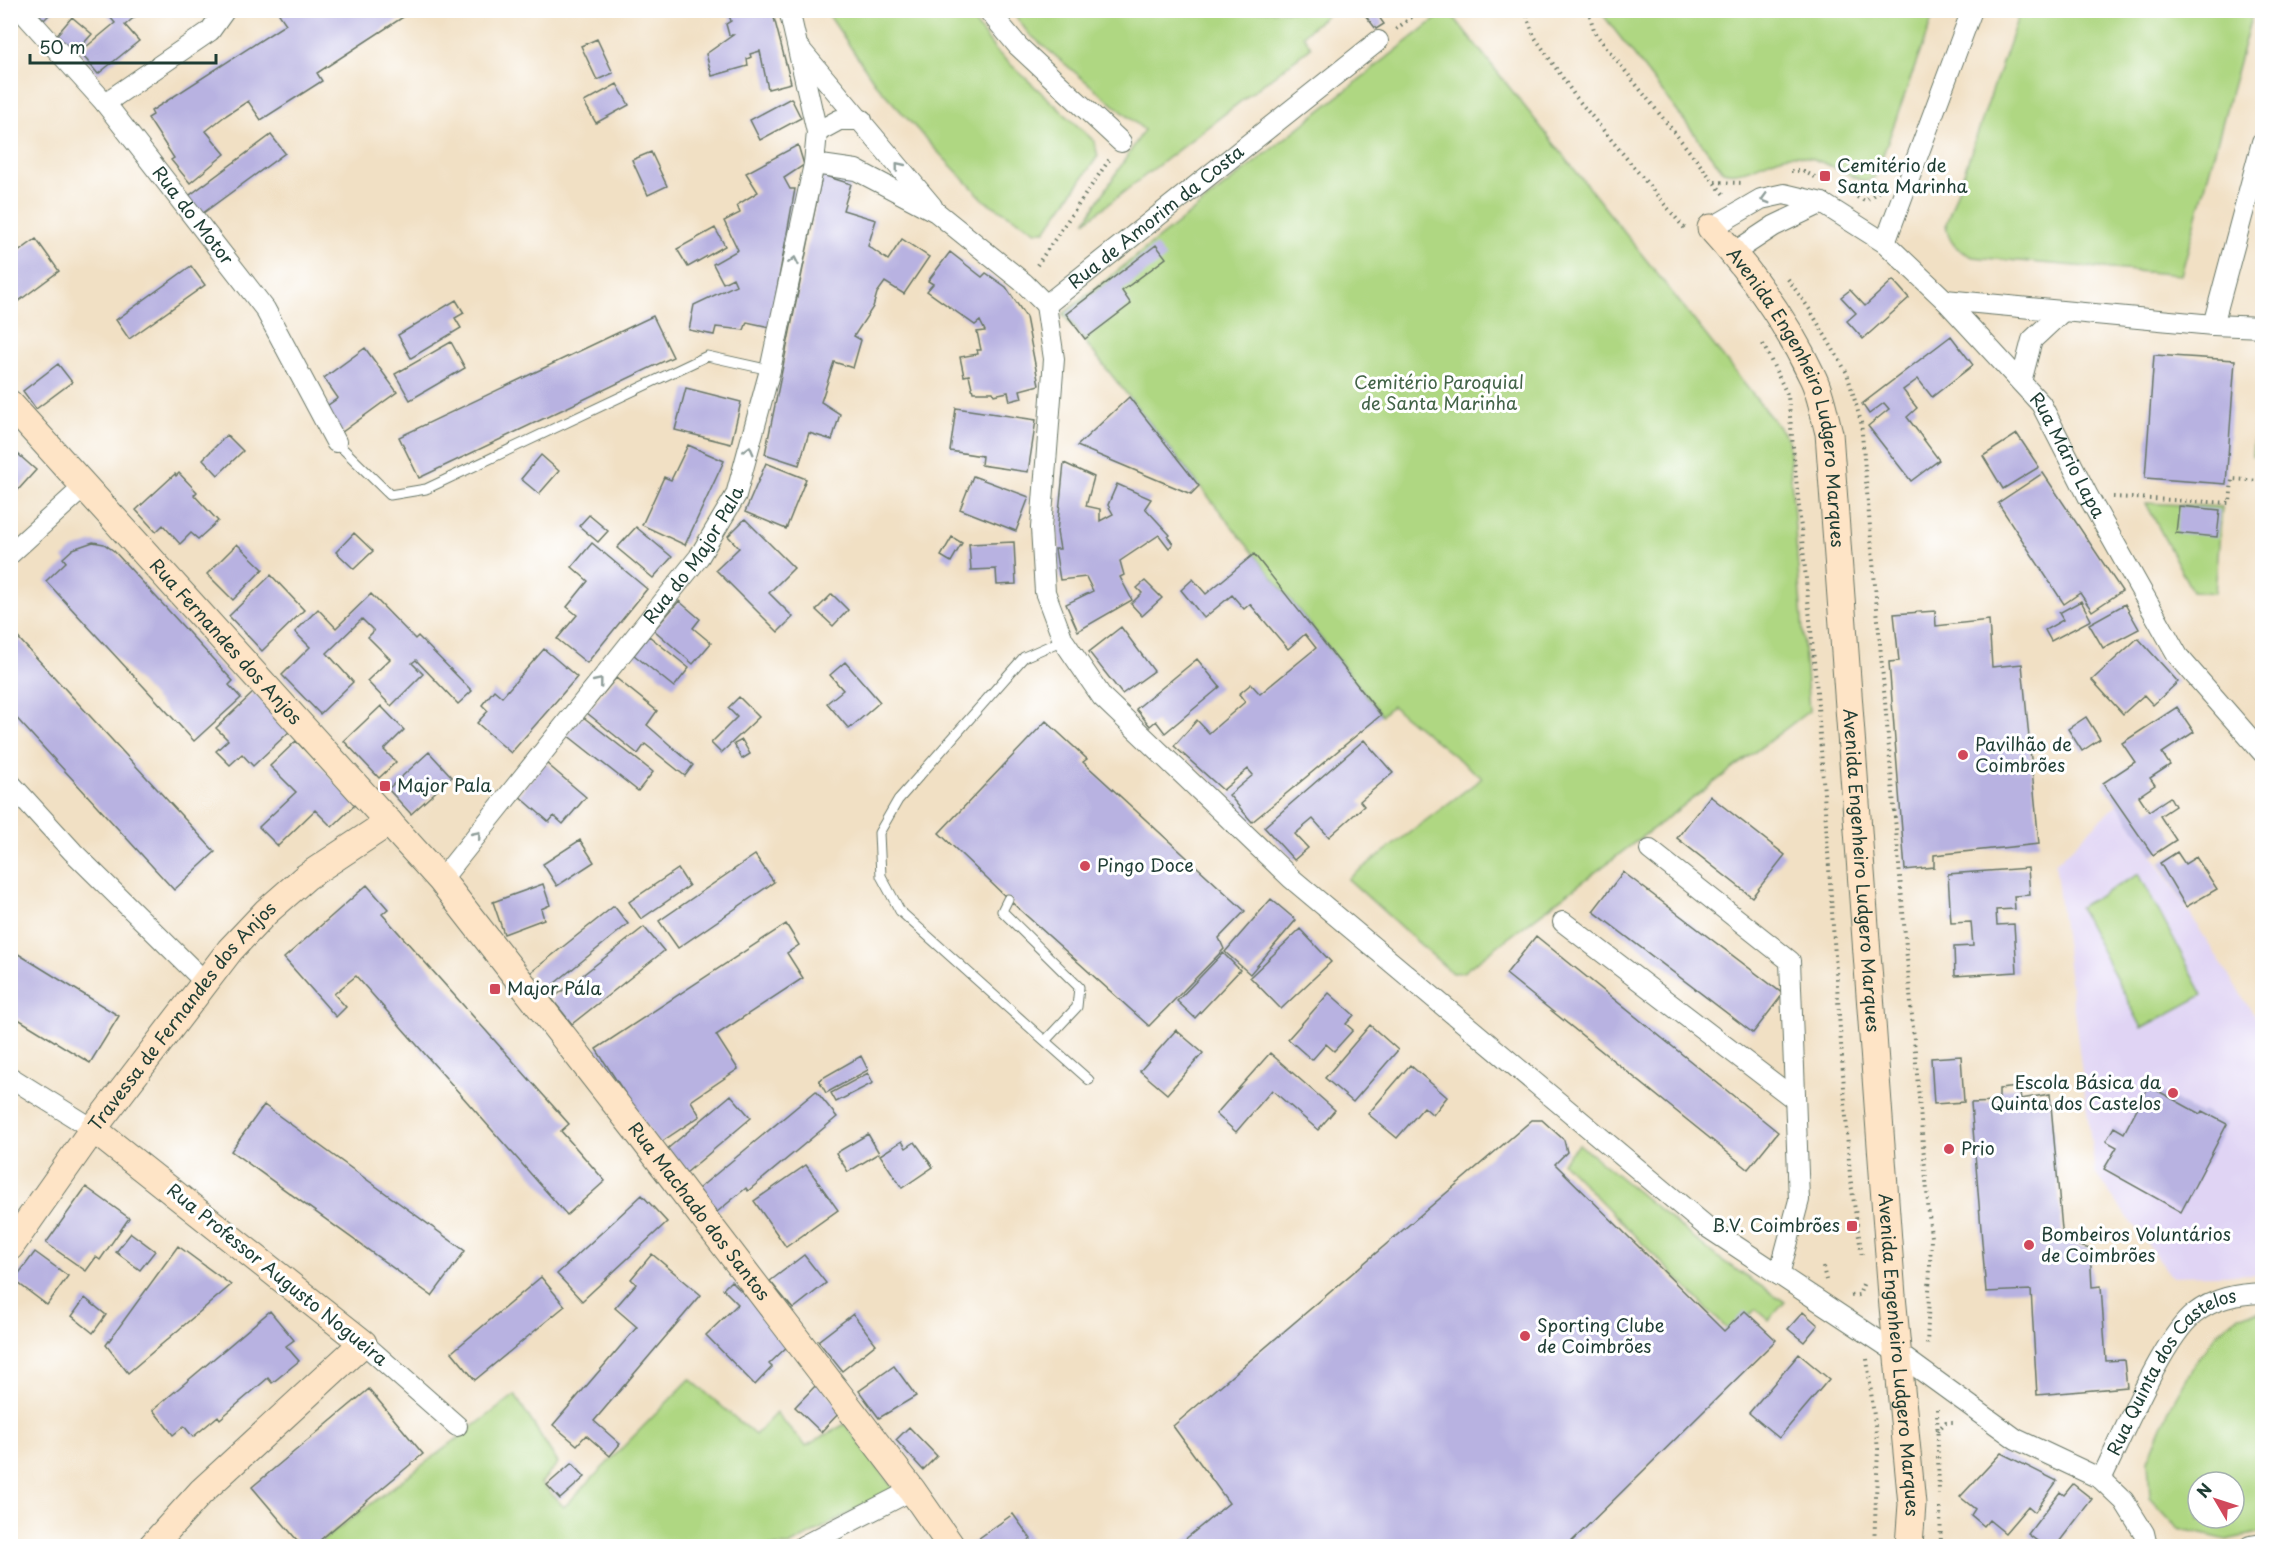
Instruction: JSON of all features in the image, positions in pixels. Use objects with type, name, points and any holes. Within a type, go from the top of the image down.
[{"type":"street","name":"Rua do Motor","points":[[21,10],[105,103],[265,309],[336,442]]},
{"type":"street","points":[[105,103],[210,31],[225,10]]},
{"type":"street","points":[[789,10],[818,132],[839,120],[862,120]]},
{"type":"street","points":[[988,10],[1018,45],[1121,142]]},
{"type":"street","points":[[1885,243],[1972,10]]},
{"type":"street","name":"Rua de Amorim da Costa","points":[[1046,305],[1378,41]]},
{"type":"street","points":[[798,47],[862,120],[936,212]]},
{"type":"street","name":"Rua do Major Pala","points":[[441,880],[699,557],[736,495],[770,370],[814,164],[818,132]]},
{"type":"street","points":[[2213,325],[2262,142]]},
{"type":"street","points":[[814,164],[856,170],[936,212],[1024,283],[1046,305],[1054,359],[1041,528],[1045,592],[1063,640],[1102,698],[1291,878],[1707,1227],[1899,1354],[2016,1438],[2101,1479],[2124,1501],[2144,1533],[2147,1546]]},
{"type":"street","name":"Rua Mário Lapa","points":[[1699,229],[1761,199],[1784,194],[1822,203],[1885,243],[1944,300],[2042,404],[2088,495],[2178,656],[2262,752]]},
{"type":"street","points":[[1733,253],[1773,226],[1822,203]]},
{"type":"street","name":"Avenida Engenheiro Ludgero Marques","points":[[1699,229],[1733,253],[1784,325],[1814,378],[1829,433],[1892,1284],[1912,1504],[1909,1546]]},
{"type":"street","points":[[1944,300],[2213,325],[2262,327]]},
{"type":"street","points":[[2021,382],[2032,340],[2062,312]]},
{"type":"street","name":"Rua Fernandes dos Anjos","points":[[10,404],[86,485],[441,880]]},
{"type":"street","points":[[10,554],[86,485]]},
{"type":"street","points":[[10,783],[73,852],[206,983]]},
{"type":"street","name":"Travessa de Fernandes dos Anjos","points":[[10,1247],[93,1129],[230,950],[306,877],[389,822]]},
{"type":"street","points":[[1650,850],[1790,961],[1793,1098],[1799,1200],[1779,1275]]},
{"type":"street","name":"Rua Machado dos Santos","points":[[441,880],[644,1140],[912,1490],[951,1546]]},
{"type":"street","points":[[1563,922],[1793,1098]]},
{"type":"street","points":[[10,1077],[93,1129]]},
{"type":"street","name":"Rua Professor Augusto Nogueira","points":[[93,1129],[363,1343],[457,1426]]},
{"type":"street","name":"Rua Quinta dos Castelos","points":[[2101,1479],[2160,1361],[2175,1336],[2192,1315],[2214,1301],[2239,1294],[2262,1293]]},
{"type":"street","points":[[152,1546],[201,1492],[363,1343]]},
{"type":"street","points":[[803,1546],[912,1490]]},
{"type":"street","points":[[2250,1546],[2262,1544]]},
{"type":"lane","points":[[336,442],[390,495],[426,489],[707,356],[770,370]]},
{"type":"lane","points":[[1063,640],[1024,657],[898,800],[879,833],[881,876],[900,910],[1089,1080]]},
{"type":"lane","points":[[1008,899],[1002,911],[1078,987],[1077,1007],[1045,1041]]},
{"type":"path","points":[[1378,41],[1417,13],[1416,10]]},
{"type":"path","points":[[1526,10],[1534,36],[1575,96],[1699,229]]},
{"type":"path","points":[[1588,10],[1595,33],[1720,190]]},
{"type":"path","points":[[1024,283],[1121,142]]},
{"type":"path","points":[[1782,270],[1810,310],[1847,373],[1861,422],[1931,1238],[1926,1343]]},
{"type":"path","points":[[1760,338],[1788,396],[1817,691],[1850,1176],[1864,1268]]},
{"type":"path","points":[[2088,495],[2230,503],[2232,479],[2262,481]]},
{"type":"path","points":[[1823,1268],[1827,1284]]},
{"type":"path","points":[[1845,1296],[1859,1295],[1865,1277]]},
{"type":"path","points":[[1868,1368],[1878,1449],[1874,1546]]},
{"type":"path","points":[[1938,1431],[1941,1546]]},
{"type":"shaded area","name":"Escola Básica da Quinta dos Castelos","points":[[2119,802],[2262,1028],[2262,1274],[2171,1276],[2095,1173],[2055,864]]},
{"type":"green space","points":[[2239,10],[2252,14],[2181,275],[1973,257],[1954,245],[1946,224],[2020,11]]},
{"type":"green space","points":[[826,11],[966,11],[996,51],[1094,141],[1098,156],[1045,231],[1036,231],[985,201],[875,83]]},
{"type":"green space","points":[[1012,11],[1331,11],[1303,35],[1311,47],[1085,222],[1144,130],[1028,33]]},
{"type":"green space","name":"Cemitério Paroquial de Santa Marinha","points":[[1446,11],[1449,11],[1788,439],[1809,711],[1463,972],[1452,973],[1348,879],[1482,778],[1392,706],[1382,715],[1063,314]]},
{"type":"green space","points":[[1600,11],[1935,11],[1875,177],[1865,182],[1818,161],[1798,155],[1782,157],[1739,172],[1723,171]]},
{"type":"green space","points":[[2256,413],[2262,413],[2262,457],[2252,456]]},
{"type":"green space","points":[[2146,503],[2222,507],[2215,593],[2192,591]]},
{"type":"green space","points":[[2139,874],[2203,995],[2142,1028],[2079,907]]},
{"type":"green space","points":[[1579,1144],[1717,1257],[1785,1302],[1769,1320],[1756,1309],[1731,1333],[1562,1162]]},
{"type":"green space","points":[[2262,1311],[2262,1532],[2227,1540],[2186,1530],[2246,1530],[2246,1470],[2186,1470],[2186,1530],[2178,1528],[2150,1498],[2148,1460],[2169,1409],[2197,1360],[2217,1334],[2239,1315]]},
{"type":"green space","points":[[690,1379],[755,1435],[776,1413],[806,1446],[845,1424],[894,1489],[789,1546],[315,1546],[515,1395],[558,1463],[541,1483],[564,1507]]},
{"type":"building","points":[[36,10],[54,10],[44,20]]},
{"type":"building","points":[[104,10],[143,10],[125,25],[139,41],[98,74],[80,52],[115,23]]},
{"type":"building","points":[[284,10],[414,10],[317,73],[322,81],[261,120],[248,101],[225,116],[206,131],[225,154],[190,183],[171,160],[174,158],[148,118],[153,115],[151,111],[286,24],[279,14]]},
{"type":"building","points":[[727,10],[772,10],[791,83],[768,89],[760,51],[750,54],[751,57],[747,59],[748,66],[712,76],[706,54],[733,35],[729,35],[726,24],[731,21]]},
{"type":"building","points":[[1361,10],[1374,10],[1384,24],[1376,29]]},
{"type":"building","points":[[72,17],[92,34],[74,54],[55,37]]},
{"type":"building","points":[[597,39],[613,73],[597,80],[581,46]]},
{"type":"building","points":[[617,84],[629,105],[596,123],[584,102]]},
{"type":"building","points":[[791,98],[801,118],[760,140],[750,120]]},
{"type":"building","points":[[271,135],[285,153],[199,216],[186,198]]},
{"type":"building","points":[[798,145],[804,165],[784,178],[790,189],[795,189],[770,327],[747,322],[744,330],[716,327],[714,335],[689,330],[694,305],[736,285],[733,278],[723,283],[713,264],[738,250],[724,221],[740,213],[737,205],[758,192],[746,173]]},
{"type":"building","points":[[651,152],[667,186],[648,195],[632,160]]},
{"type":"building","points":[[822,175],[851,184],[843,210],[876,220],[868,246],[888,260],[902,239],[929,257],[904,294],[885,282],[877,293],[873,307],[854,336],[861,340],[853,368],[834,362],[821,402],[840,414],[832,440],[809,433],[799,465],[765,454]]},
{"type":"building","points":[[715,228],[725,246],[688,267],[677,249]]},
{"type":"building","points":[[36,239],[59,271],[16,303],[10,295],[10,258]]},
{"type":"building","points":[[1156,245],[1166,258],[1122,291],[1131,304],[1085,339],[1066,314]]},
{"type":"building","points":[[950,252],[982,277],[986,273],[1006,287],[1026,317],[1039,385],[1020,390],[1022,398],[1010,401],[1008,392],[994,395],[993,392],[973,392],[969,375],[964,376],[960,357],[978,354],[977,350],[981,350],[977,332],[985,331],[980,321],[975,325],[927,291],[933,284],[928,281]]},
{"type":"building","points":[[191,266],[205,285],[129,339],[116,320]]},
{"type":"building","points":[[1893,280],[1909,298],[1863,339],[1847,321],[1856,313],[1841,297],[1850,290],[1865,306]]},
{"type":"building","points":[[456,300],[464,313],[455,318],[461,328],[411,358],[398,335]]},
{"type":"building","points":[[653,316],[673,357],[419,478],[399,437]]},
{"type":"building","points":[[1951,336],[1973,365],[1932,397],[1918,379],[1903,390],[1917,408],[1907,417],[1939,460],[1911,481],[1868,426],[1889,409],[1884,403],[1869,414],[1862,404]]},
{"type":"building","points":[[451,342],[465,368],[410,400],[395,374]]},
{"type":"building","points":[[365,348],[397,392],[338,435],[321,410],[338,398],[324,378]]},
{"type":"building","points":[[2154,355],[2235,360],[2226,484],[2145,478]]},
{"type":"building","points":[[58,364],[72,382],[36,409],[23,391]]},
{"type":"building","points":[[686,388],[741,402],[731,444],[675,430]]},
{"type":"building","points":[[1129,397],[1199,486],[1191,494],[1077,446]]},
{"type":"building","points":[[956,408],[1036,420],[1028,472],[981,465],[982,456],[950,451]]},
{"type":"building","points":[[2017,434],[2039,467],[2003,489],[1983,456]]},
{"type":"building","points":[[227,435],[243,451],[218,475],[203,459]]},
{"type":"building","points":[[688,445],[724,461],[685,545],[642,525],[664,477],[671,480]]},
{"type":"building","points":[[10,447],[36,470],[10,499]]},
{"type":"building","points":[[541,455],[559,471],[539,494],[521,479]]},
{"type":"building","points":[[766,463],[806,479],[786,529],[745,512]]},
{"type":"building","points":[[1064,463],[1094,477],[1086,506],[1100,509],[1100,521],[1113,514],[1108,505],[1117,484],[1151,499],[1145,508],[1170,535],[1168,537],[1173,544],[1169,548],[1159,535],[1120,561],[1124,575],[1120,577],[1132,600],[1078,631],[1066,604],[1093,591],[1086,577],[1060,580],[1055,549],[1060,549],[1057,532]]},
{"type":"building","points":[[179,473],[197,492],[194,495],[218,521],[198,539],[191,533],[180,544],[163,525],[156,532],[136,510],[175,474],[176,476]]},
{"type":"building","points":[[2043,473],[2122,591],[2092,611],[2080,593],[2064,604],[1998,503]]},
{"type":"building","points":[[973,476],[1029,497],[1016,531],[960,509]]},
{"type":"building","points":[[2179,506],[2220,510],[2217,537],[2176,533]]},
{"type":"building","points":[[589,515],[608,531],[598,542],[579,526]]},
{"type":"building","points":[[745,519],[794,568],[769,593],[793,617],[778,632],[716,570],[739,548],[728,536]]},
{"type":"building","points":[[636,527],[672,557],[653,578],[617,548]]},
{"type":"building","points":[[354,533],[373,551],[354,569],[336,552]]},
{"type":"building","points":[[952,537],[962,543],[951,562],[941,556]]},
{"type":"building","points":[[93,542],[104,544],[114,551],[233,681],[229,685],[241,698],[194,741],[46,581],[66,562],[63,558],[73,549]]},
{"type":"building","points":[[1014,542],[1016,584],[997,585],[996,569],[971,570],[969,544]]},
{"type":"building","points":[[592,543],[647,589],[587,663],[557,639],[577,615],[567,607],[588,581],[572,567]]},
{"type":"building","points":[[237,544],[263,569],[233,600],[207,574]]},
{"type":"building","points":[[1254,554],[1381,715],[1252,822],[1229,795],[1253,775],[1248,769],[1223,790],[1174,746],[1197,720],[1209,733],[1245,702],[1239,694],[1251,684],[1260,694],[1316,648],[1305,634],[1288,649],[1250,604],[1244,609],[1232,595],[1204,618],[1181,590],[1193,579],[1206,594]]},
{"type":"building","points":[[271,575],[304,610],[262,651],[229,616]]},
{"type":"building","points":[[1145,581],[1162,598],[1142,616],[1131,604],[1142,593],[1137,588]]},
{"type":"building","points":[[371,594],[415,639],[418,636],[472,691],[458,704],[416,660],[412,663],[423,674],[391,706],[367,681],[390,659],[368,637],[374,631],[362,619],[327,653],[353,682],[320,714],[282,675],[310,647],[295,632],[318,609],[336,628]]},
{"type":"building","points":[[832,594],[848,610],[833,626],[816,610]]},
{"type":"building","points":[[679,601],[700,619],[693,628],[711,643],[693,664],[654,630]]},
{"type":"building","points":[[2081,601],[2091,620],[2051,641],[2045,630],[2063,620],[2059,613]]},
{"type":"building","points":[[2125,604],[2139,629],[2103,648],[2089,624]]},
{"type":"building","name":"Pavilhão de Coimbrões","points":[[1935,611],[1936,626],[1989,620],[1992,667],[2022,664],[2039,844],[1934,855],[1934,867],[1905,870],[1889,662],[1899,661],[1894,614]]},
{"type":"building","points":[[1121,627],[1154,671],[1122,694],[1089,652]]},
{"type":"building","points":[[10,629],[215,852],[174,890],[10,711]]},
{"type":"building","points":[[649,636],[689,668],[674,687],[634,655]]},
{"type":"building","points":[[2138,638],[2178,682],[2153,705],[2144,695],[2123,714],[2092,680]]},
{"type":"building","points":[[544,649],[577,677],[511,753],[477,723],[488,711],[482,705],[494,690],[502,697]]},
{"type":"building","points":[[1197,659],[1220,687],[1165,733],[1156,721],[1150,726],[1136,709]]},
{"type":"building","points":[[845,662],[880,702],[849,729],[827,703],[843,690],[830,675]]},
{"type":"building","points":[[616,678],[657,711],[647,725],[693,765],[685,776],[645,744],[638,754],[587,713]]},
{"type":"building","points":[[254,692],[290,731],[253,766],[242,754],[230,765],[216,751],[228,740],[216,728]]},
{"type":"building","points":[[739,697],[759,717],[721,753],[711,743],[737,717],[728,708]]},
{"type":"building","points":[[381,706],[404,730],[384,750],[396,762],[379,778],[344,741]]},
{"type":"building","points":[[2177,707],[2194,732],[2162,753],[2170,765],[2150,778],[2155,785],[2139,796],[2149,811],[2170,797],[2175,806],[2160,816],[2176,840],[2153,855],[2103,783],[2135,762],[2122,743]]},
{"type":"building","points":[[582,716],[653,772],[638,791],[567,735]]},
{"type":"building","points":[[2086,717],[2100,739],[2082,751],[2068,729]]},
{"type":"building","name":"Pingo Doce","points":[[1046,721],[1087,759],[1083,762],[1245,911],[1219,938],[1224,949],[1149,1026],[1008,899],[939,833]]},
{"type":"building","points":[[742,740],[750,754],[742,759],[734,744]]},
{"type":"building","points":[[1364,740],[1393,773],[1360,801],[1364,806],[1329,837],[1313,819],[1295,834],[1308,848],[1294,860],[1264,827]]},
{"type":"building","points":[[296,741],[356,804],[332,827],[315,810],[278,846],[259,827],[296,792],[270,766]]},
{"type":"building","points":[[429,752],[452,777],[411,814],[388,789]]},
{"type":"building","points":[[546,763],[586,797],[563,824],[554,816],[549,822],[518,795]]},
{"type":"building","points":[[1710,796],[1785,855],[1752,897],[1677,838]]},
{"type":"building","points":[[580,840],[594,862],[557,886],[543,864]]},
{"type":"building","points":[[2177,852],[2185,864],[2196,857],[2217,889],[2186,907],[2160,863]]},
{"type":"building","points":[[755,855],[774,882],[678,948],[659,921]]},
{"type":"building","points":[[2028,868],[2030,895],[2014,896],[2015,909],[1996,910],[1997,925],[2014,924],[2017,972],[1955,976],[1954,947],[1973,946],[1971,922],[1951,923],[1948,874]]},
{"type":"building","points":[[678,869],[689,886],[641,919],[629,902]]},
{"type":"building","points":[[1623,872],[1783,994],[1753,1033],[1593,911]]},
{"type":"building","points":[[543,884],[550,905],[541,909],[544,919],[504,934],[493,902]]},
{"type":"building","points":[[367,885],[388,909],[382,914],[569,1124],[561,1131],[605,1181],[567,1215],[356,976],[334,994],[346,1007],[336,1017],[284,958]]},
{"type":"building","points":[[1271,899],[1296,920],[1250,974],[1225,952]]},
{"type":"building","points":[[614,906],[628,924],[545,991],[530,973]]},
{"type":"building","points":[[786,924],[799,945],[787,953],[803,978],[716,1035],[738,1069],[691,1101],[700,1116],[658,1144],[596,1049]]},
{"type":"building","points":[[644,927],[664,951],[572,1024],[552,999]]},
{"type":"building","points":[[1300,929],[1331,962],[1281,1009],[1250,977]]},
{"type":"building","points":[[1536,936],[1778,1132],[1748,1169],[1506,974]]},
{"type":"building","points":[[10,949],[119,1016],[90,1063],[10,1014]]},
{"type":"building","points":[[1223,953],[1240,970],[1195,1018],[1177,1001]]},
{"type":"building","points":[[1329,993],[1354,1015],[1346,1024],[1353,1030],[1334,1051],[1326,1044],[1312,1060],[1288,1039]]},
{"type":"building","points":[[1370,1025],[1398,1050],[1353,1102],[1325,1078]]},
{"type":"building","points":[[1176,1030],[1203,1053],[1167,1094],[1140,1071]]},
{"type":"building","points":[[1270,1053],[1335,1110],[1318,1130],[1272,1090],[1236,1132],[1216,1114]]},
{"type":"building","points":[[861,1056],[868,1070],[826,1093],[819,1080]]},
{"type":"building","points":[[1961,1056],[1964,1102],[1934,1104],[1931,1058]]},
{"type":"building","points":[[1410,1065],[1447,1097],[1433,1115],[1424,1107],[1397,1138],[1368,1114]]},
{"type":"building","points":[[868,1073],[873,1083],[836,1102],[831,1093]]},
{"type":"building","points":[[2149,1086],[2200,1114],[2202,1111],[2227,1124],[2181,1212],[2104,1169],[2117,1147],[2106,1141],[2114,1127],[2124,1133]]},
{"type":"building","name":"Bombeiros Voluntários de Coimbrões","points":[[2019,1087],[2021,1099],[2050,1094],[2063,1241],[2090,1249],[2092,1287],[2101,1286],[2106,1361],[2124,1360],[2127,1387],[2037,1395],[2031,1290],[1986,1292],[1971,1103],[1999,1102],[1999,1089]]},
{"type":"building","points":[[816,1091],[837,1117],[748,1191],[746,1188],[717,1212],[698,1189]]},
{"type":"building","points":[[731,1095],[751,1118],[686,1173],[666,1150]]},
{"type":"building","points":[[264,1105],[465,1251],[432,1296],[231,1151]]},
{"type":"building","name":"Sporting Clube de Coimbrões","points":[[1532,1120],[1542,1120],[1564,1140],[1567,1152],[1555,1164],[1724,1331],[1745,1311],[1776,1340],[1567,1546],[1177,1546],[1229,1503],[1173,1426]]},
{"type":"building","points":[[868,1134],[879,1153],[848,1172],[836,1153]]},
{"type":"building","points":[[902,1141],[906,1148],[915,1142],[933,1167],[902,1188],[880,1155]]},
{"type":"building","points":[[806,1165],[838,1210],[786,1247],[754,1201]]},
{"type":"building","points":[[86,1187],[129,1218],[100,1260],[96,1257],[86,1271],[46,1243]]},
{"type":"building","points":[[642,1195],[667,1222],[582,1301],[557,1274]]},
{"type":"building","points":[[131,1233],[155,1251],[140,1270],[116,1252]]},
{"type":"building","points":[[178,1246],[231,1285],[128,1373],[106,1345]]},
{"type":"building","points":[[35,1252],[68,1276],[47,1305],[14,1280]]},
{"type":"building","points":[[652,1254],[701,1295],[594,1421],[620,1444],[610,1456],[586,1435],[577,1445],[553,1425],[637,1327],[615,1308],[636,1284],[631,1279]]},
{"type":"building","points":[[804,1255],[826,1283],[793,1309],[770,1281]]},
{"type":"building","points":[[541,1277],[565,1306],[475,1380],[452,1352]]},
{"type":"building","points":[[731,1281],[792,1342],[769,1364],[772,1367],[755,1385],[706,1335],[738,1304],[723,1289]]},
{"type":"building","points":[[85,1298],[106,1315],[93,1333],[72,1316]]},
{"type":"building","points":[[270,1311],[294,1340],[286,1346],[299,1361],[272,1383],[268,1378],[220,1419],[218,1416],[193,1437],[184,1426],[173,1435],[153,1410]]},
{"type":"building","points":[[1803,1312],[1818,1325],[1804,1342],[1788,1329]]},
{"type":"building","points":[[853,1314],[876,1344],[842,1371],[818,1341]]},
{"type":"building","points":[[1799,1354],[1829,1379],[1779,1438],[1749,1413]]},
{"type":"building","points":[[894,1366],[916,1396],[879,1418],[859,1391]]},
{"type":"building","points":[[817,1384],[843,1409],[821,1432],[795,1407]]},
{"type":"building","points":[[369,1389],[423,1454],[313,1546],[302,1546],[252,1487]]},
{"type":"building","points":[[909,1427],[937,1456],[923,1470],[896,1440]]},
{"type":"building","points":[[2001,1453],[2057,1481],[2035,1512],[2028,1506],[2005,1533],[1989,1520],[1984,1526],[1971,1515],[1975,1509],[1960,1497]]},
{"type":"building","points":[[572,1463],[585,1477],[560,1499],[547,1485]]},
{"type":"building","points":[[2073,1484],[2092,1499],[2056,1546],[2044,1546],[2028,1534],[2060,1492],[2064,1495]]},
{"type":"building","points":[[1013,1514],[1031,1539],[1021,1546],[968,1546]]},
{"type":"place","name":"Cemitério de Santa Marinha","points":[[1825,176]]},
{"type":"place","name":"Pavilhão de Coimbrões","points":[[1963,755]]},
{"type":"place","name":"Major Pala","points":[[385,786]]},
{"type":"place","name":"Pingo Doce","points":[[1085,866]]},
{"type":"place","name":"Major Pála","points":[[495,989]]},
{"type":"place","name":"Escola Básica da Quinta dos Castelos","points":[[2173,1093]]},
{"type":"place","name":"Prio","points":[[1949,1149]]},
{"type":"place","name":"B.V. Coimbrões","points":[[1852,1226]]},
{"type":"place","name":"Bombeiros Voluntários de Coimbrões","points":[[2029,1245]]},
{"type":"place","name":"Sporting Clube de Coimbrões","points":[[1525,1336]]}]
